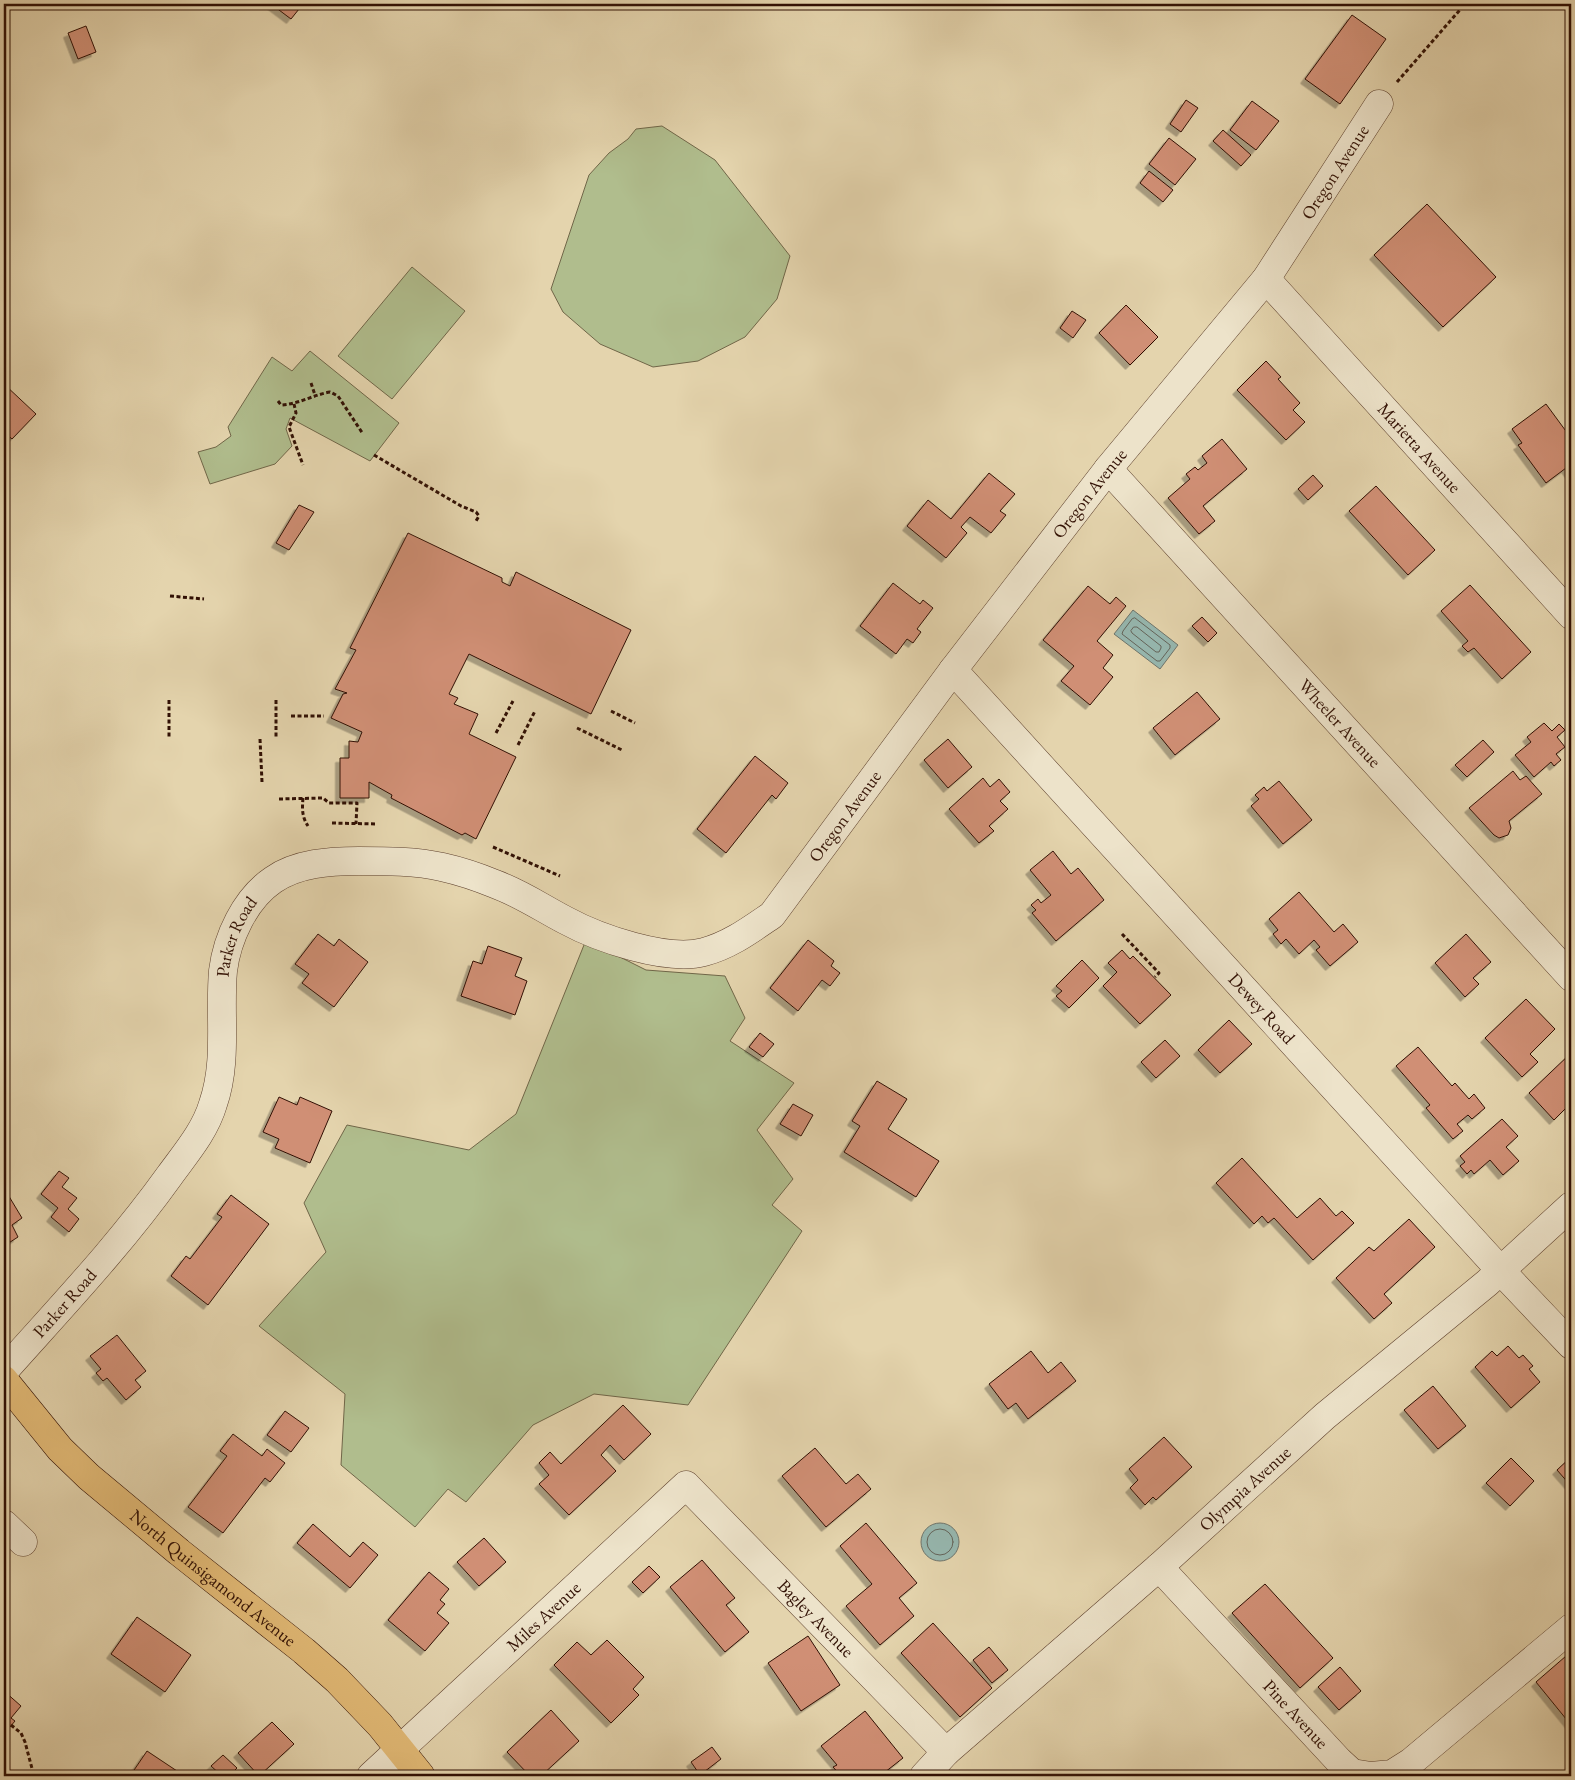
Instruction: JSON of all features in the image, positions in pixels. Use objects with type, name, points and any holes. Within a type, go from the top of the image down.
[{"type":"main road","name":"North Quinsigamond Avenue","points":[[4,1380],[60,1449],[89,1477],[179,1552],[304,1651],[359,1702],[401,1749],[421,1776]]},
{"type":"street","name":"Oregon Avenue","points":[[692,955],[732,942],[772,915],[953,670],[1108,469],[1266,279],[1379,104]]},
{"type":"street","name":"Marietta Avenue","points":[[1266,279],[1571,616]]},
{"type":"street","name":"Wheeler Avenue","points":[[1108,469],[1571,977]]},
{"type":"street","name":"Dewey Road","points":[[953,670],[1571,1345]]},
{"type":"street","name":"Parker Road","points":[[4,1371],[135,1224],[188,1150],[206,1121],[221,1077],[224,970],[230,945],[249,902],[271,881],[290,870],[337,861],[373,861],[440,866],[498,885],[574,925],[607,939],[673,955],[692,955]]},
{"type":"street","name":"Olympia Avenue","points":[[924,1776],[946,1752],[1159,1567],[1324,1416],[1502,1270],[1571,1206]]},
{"type":"street","name":"Miles Avenue","points":[[371,1776],[686,1485]]},
{"type":"street","name":"Bagley Avenue","points":[[686,1485],[946,1752]]},
{"type":"street","points":[[4,1524],[23,1542]]},
{"type":"street","name":"Pine Avenue","points":[[1159,1567],[1340,1761],[1352,1772],[1371,1776],[1392,1774],[1411,1762],[1571,1628]]},
{"type":"path","points":[[1379,104],[1464,4]]},
{"type":"path","points":[[311,383],[315,395]]},
{"type":"path","points":[[278,400],[281,405],[294,404],[315,395],[330,392],[338,396],[363,434]]},
{"type":"path","points":[[294,404],[296,412],[290,427],[303,465]]},
{"type":"path","points":[[374,455],[461,506],[476,512],[479,516],[476,521]]},
{"type":"path","points":[[170,596],[204,599]]},
{"type":"path","points":[[168,700],[169,739]]},
{"type":"path","points":[[276,700],[276,739]]},
{"type":"path","points":[[496,734],[513,701]]},
{"type":"path","points":[[518,745],[535,711]]},
{"type":"path","points":[[611,711],[635,723]]},
{"type":"path","points":[[291,716],[324,716]]},
{"type":"path","points":[[577,728],[622,750]]},
{"type":"path","points":[[260,739],[262,782]]},
{"type":"path","points":[[303,798],[302,809],[304,820],[308,826]]},
{"type":"path","points":[[279,799],[324,798],[329,803],[356,803],[356,824]]},
{"type":"path","points":[[332,823],[377,824]]},
{"type":"path","points":[[493,847],[560,876]]},
{"type":"path","points":[[1122,934],[1159,974],[1155,977]]},
{"type":"path","points":[[11,1725],[21,1733],[34,1776]]},
{"type":"green space","points":[[662,126],[715,160],[790,256],[777,299],[745,337],[698,361],[653,367],[600,344],[563,312],[551,289],[589,175],[609,153],[628,139],[636,129]]},
{"type":"green space","points":[[412,267],[465,311],[392,399],[338,356]]},
{"type":"green space","points":[[310,351],[399,423],[370,461],[290,418],[286,429],[292,446],[275,464],[210,484],[198,452],[216,447],[231,436],[228,427],[272,357],[292,371]]},
{"type":"green space","points":[[586,940],[646,970],[725,976],[745,1018],[730,1041],[794,1083],[757,1130],[793,1179],[772,1205],[802,1231],[688,1405],[594,1394],[533,1425],[466,1502],[448,1489],[415,1527],[341,1465],[345,1394],[259,1326],[326,1252],[304,1203],[347,1125],[469,1150],[516,1114]]},
{"type":"water","points":[[1133,610],[1178,645],[1160,669],[1114,634]]},
{"type":"water","points":[[940,1523],[953,1529],[959,1542],[953,1555],[940,1561],[927,1555],[921,1542],[927,1529]]},
{"type":"building","points":[[271,4],[303,4],[291,19]]},
{"type":"building","points":[[1352,15],[1386,39],[1340,104],[1305,79]]},
{"type":"building","points":[[86,26],[96,52],[78,59],[68,33]]},
{"type":"building","points":[[1186,100],[1198,108],[1181,132],[1170,124]]},
{"type":"building","points":[[1252,101],[1279,121],[1256,150],[1230,130]]},
{"type":"building","points":[[1223,130],[1251,155],[1241,166],[1213,141]]},
{"type":"building","points":[[1169,138],[1196,159],[1175,185],[1149,164]]},
{"type":"building","points":[[1149,171],[1173,190],[1163,202],[1140,183]]},
{"type":"building","points":[[1427,204],[1496,277],[1443,327],[1374,255]]},
{"type":"building","points":[[1126,305],[1158,337],[1130,365],[1099,333]]},
{"type":"building","points":[[1072,311],[1086,320],[1073,338],[1060,328]]},
{"type":"building","points":[[1266,361],[1281,377],[1278,379],[1300,403],[1293,410],[1305,422],[1286,440],[1237,390]]},
{"type":"building","points":[[4,384],[36,414],[12,439],[4,432]]},
{"type":"building","points":[[1546,404],[1571,438],[1571,475],[1566,468],[1546,483],[1518,445],[1522,443],[1512,429]]},
{"type":"building","points":[[1222,439],[1247,469],[1203,506],[1215,521],[1199,534],[1168,498],[1190,479],[1186,474],[1195,467],[1198,470],[1207,463],[1202,456]]},
{"type":"building","points":[[989,473],[1015,494],[1000,511],[1006,515],[991,533],[970,517],[961,527],[967,533],[946,558],[907,526],[928,500],[951,519]]},
{"type":"building","points":[[1313,475],[1323,486],[1308,500],[1298,489]]},
{"type":"building","points":[[1376,486],[1435,550],[1408,575],[1349,511]]},
{"type":"building","points":[[299,505],[314,512],[289,550],[276,543]]},
{"type":"building","points":[[408,533],[502,578],[502,582],[510,586],[516,572],[631,630],[591,714],[469,654],[449,694],[458,698],[454,704],[478,714],[469,734],[516,757],[476,839],[465,833],[462,835],[391,798],[392,795],[369,782],[369,798],[340,798],[340,758],[349,758],[349,741],[358,742],[362,732],[331,718],[343,694],[347,693],[335,689],[356,650],[350,648]]},
{"type":"building","points":[[893,583],[920,604],[923,600],[933,608],[917,629],[921,632],[913,643],[907,639],[896,654],[860,626]]},
{"type":"building","points":[[1470,585],[1531,652],[1502,679],[1474,648],[1468,652],[1462,646],[1468,641],[1441,611]]},
{"type":"building","points":[[1088,586],[1110,604],[1116,597],[1126,606],[1097,641],[1113,655],[1103,668],[1113,677],[1090,705],[1061,681],[1074,666],[1043,640]]},
{"type":"building","points":[[1202,617],[1217,633],[1208,642],[1192,626]]},
{"type":"building","points":[[1197,692],[1220,719],[1175,755],[1153,728]]},
{"type":"building","points":[[1544,723],[1552,731],[1559,724],[1565,730],[1557,737],[1565,747],[1556,754],[1561,760],[1554,766],[1551,762],[1534,777],[1515,755],[1531,742],[1527,737]]},
{"type":"building","points":[[948,739],[972,767],[948,788],[924,760]]},
{"type":"building","points":[[1483,740],[1494,752],[1467,777],[1455,765]]},
{"type":"building","points":[[755,756],[788,783],[776,799],[772,795],[726,853],[697,829]]},
{"type":"building","points":[[1513,771],[1520,780],[1526,776],[1542,794],[1509,821],[1511,828],[1508,835],[1499,838],[1469,808]]},
{"type":"building","points":[[983,778],[990,787],[999,779],[1010,792],[1000,801],[1008,809],[989,826],[994,831],[979,843],[949,809]]},
{"type":"building","points":[[1279,781],[1312,820],[1283,844],[1251,806],[1259,799],[1255,795],[1264,787],[1267,791]]},
{"type":"building","points":[[1053,851],[1071,874],[1078,868],[1104,900],[1056,941],[1032,913],[1036,910],[1031,905],[1038,899],[1041,903],[1051,895],[1030,870]]},
{"type":"building","points":[[1299,892],[1334,932],[1343,924],[1358,942],[1330,966],[1316,950],[1320,947],[1314,940],[1299,954],[1286,939],[1281,944],[1273,934],[1278,930],[1269,919]]},
{"type":"building","points":[[318,934],[334,946],[339,939],[368,962],[334,1007],[302,983],[309,974],[295,964]]},
{"type":"building","points":[[1466,934],[1491,962],[1473,978],[1479,984],[1465,997],[1435,963]]},
{"type":"building","points":[[808,940],[834,961],[831,966],[840,973],[830,986],[822,980],[798,1011],[770,988]]},
{"type":"building","points":[[488,946],[522,958],[515,976],[527,981],[515,1015],[461,996],[473,961],[482,964]]},
{"type":"building","points":[[1122,950],[1130,959],[1133,956],[1171,995],[1140,1024],[1103,986],[1117,972],[1108,963]]},
{"type":"building","points":[[1082,960],[1099,978],[1069,1008],[1056,996],[1062,991],[1056,986]]},
{"type":"building","points":[[1526,999],[1555,1029],[1530,1054],[1538,1062],[1522,1077],[1485,1038]]},
{"type":"building","points":[[1229,1020],[1252,1044],[1220,1073],[1198,1050]]},
{"type":"building","points":[[760,1033],[774,1044],[763,1057],[749,1047]]},
{"type":"building","points":[[1165,1040],[1180,1056],[1156,1078],[1141,1062]]},
{"type":"building","points":[[1418,1047],[1452,1086],[1455,1083],[1469,1099],[1474,1094],[1485,1108],[1472,1119],[1468,1115],[1457,1124],[1463,1131],[1453,1139],[1426,1108],[1430,1105],[1396,1066]]},
{"type":"building","points":[[1571,1053],[1571,1103],[1554,1120],[1529,1093]]},
{"type":"building","points":[[877,1081],[907,1099],[888,1129],[939,1161],[916,1197],[844,1152],[860,1126],[852,1121]]},
{"type":"building","points":[[279,1097],[297,1105],[300,1097],[332,1111],[310,1163],[275,1148],[279,1139],[263,1132]]},
{"type":"building","points":[[793,1104],[813,1115],[801,1136],[780,1124]]},
{"type":"building","points":[[1502,1119],[1518,1136],[1506,1147],[1519,1161],[1503,1175],[1490,1160],[1474,1174],[1471,1170],[1467,1174],[1460,1166],[1465,1162],[1460,1156]]},
{"type":"building","points":[[1242,1158],[1297,1218],[1320,1198],[1336,1216],[1342,1211],[1354,1223],[1313,1260],[1274,1218],[1268,1223],[1262,1216],[1254,1224],[1216,1183]]},
{"type":"building","points":[[59,1171],[69,1178],[62,1187],[77,1198],[68,1209],[79,1219],[69,1232],[51,1217],[58,1208],[41,1194]]},
{"type":"building","points":[[4,1188],[22,1218],[12,1225],[18,1237],[4,1246]]},
{"type":"building","points":[[231,1195],[269,1224],[208,1305],[171,1276],[186,1256],[190,1259],[222,1217],[217,1214]]},
{"type":"building","points":[[1409,1219],[1435,1247],[1384,1294],[1392,1303],[1374,1319],[1336,1278],[1369,1247],[1374,1251]]},
{"type":"building","points":[[117,1335],[146,1371],[135,1380],[141,1387],[126,1400],[107,1378],[103,1381],[96,1373],[101,1369],[90,1356]]},
{"type":"building","points":[[1508,1346],[1519,1358],[1523,1355],[1533,1366],[1529,1369],[1540,1382],[1511,1408],[1475,1367],[1492,1351],[1497,1356]]},
{"type":"building","points":[[1031,1351],[1048,1373],[1061,1362],[1076,1381],[1028,1419],[1016,1403],[1008,1409],[989,1384]]},
{"type":"building","points":[[1433,1386],[1466,1426],[1438,1449],[1404,1410]]},
{"type":"building","points":[[623,1405],[651,1434],[624,1460],[610,1445],[601,1455],[616,1471],[569,1515],[539,1484],[549,1475],[539,1463],[550,1452],[561,1464]]},
{"type":"building","points":[[285,1411],[309,1428],[291,1452],[267,1435]]},
{"type":"building","points":[[233,1434],[262,1456],[267,1449],[285,1463],[270,1482],[265,1478],[223,1533],[188,1507],[227,1456],[220,1451]]},
{"type":"building","points":[[1164,1437],[1192,1467],[1156,1500],[1153,1497],[1145,1505],[1130,1488],[1138,1480],[1129,1469]]},
{"type":"building","points":[[815,1448],[846,1484],[858,1474],[871,1489],[826,1527],[782,1476]]},
{"type":"building","points":[[1571,1457],[1571,1486],[1557,1470]]},
{"type":"building","points":[[1511,1458],[1534,1481],[1510,1506],[1486,1483]]},
{"type":"building","points":[[866,1523],[917,1583],[899,1598],[914,1616],[880,1645],[846,1606],[872,1584],[840,1546]]},
{"type":"building","points":[[313,1524],[350,1557],[363,1542],[378,1555],[350,1588],[297,1543]]},
{"type":"building","points":[[484,1538],[506,1562],[479,1586],[457,1562]]},
{"type":"building","points":[[702,1560],[735,1598],[726,1605],[749,1632],[725,1652],[670,1587]]},
{"type":"building","points":[[649,1566],[660,1577],[643,1593],[632,1582]]},
{"type":"building","points":[[429,1572],[449,1589],[440,1600],[445,1604],[437,1613],[449,1623],[425,1651],[388,1620]]},
{"type":"building","points":[[1265,1584],[1333,1658],[1300,1688],[1232,1613]]},
{"type":"building","points":[[137,1617],[191,1655],[165,1692],[111,1654]]},
{"type":"building","points":[[933,1623],[992,1688],[960,1717],[901,1653]]},
{"type":"building","points":[[808,1636],[840,1685],[801,1711],[768,1663]]},
{"type":"building","points":[[607,1640],[644,1677],[633,1689],[639,1695],[611,1723],[554,1665],[577,1642],[591,1655]]},
{"type":"building","points":[[989,1647],[1008,1670],[992,1683],[973,1660]]},
{"type":"building","points":[[1566,1656],[1571,1662],[1571,1725],[1536,1682]]},
{"type":"building","points":[[1340,1667],[1361,1691],[1339,1710],[1318,1687]]},
{"type":"building","points":[[4,1691],[21,1706],[11,1718],[15,1721],[4,1734]]},
{"type":"building","points":[[551,1710],[579,1741],[541,1776],[530,1776],[507,1752]]},
{"type":"building","points":[[865,1711],[903,1758],[880,1776],[841,1776],[833,1767],[837,1765],[821,1746]]},
{"type":"building","points":[[272,1722],[294,1744],[259,1776],[238,1753]]},
{"type":"building","points":[[712,1747],[721,1759],[700,1775],[691,1762]]},
{"type":"building","points":[[147,1751],[180,1773],[178,1776],[130,1776]]},
{"type":"building","points":[[223,1755],[237,1768],[229,1776],[222,1776],[211,1766]]}]
